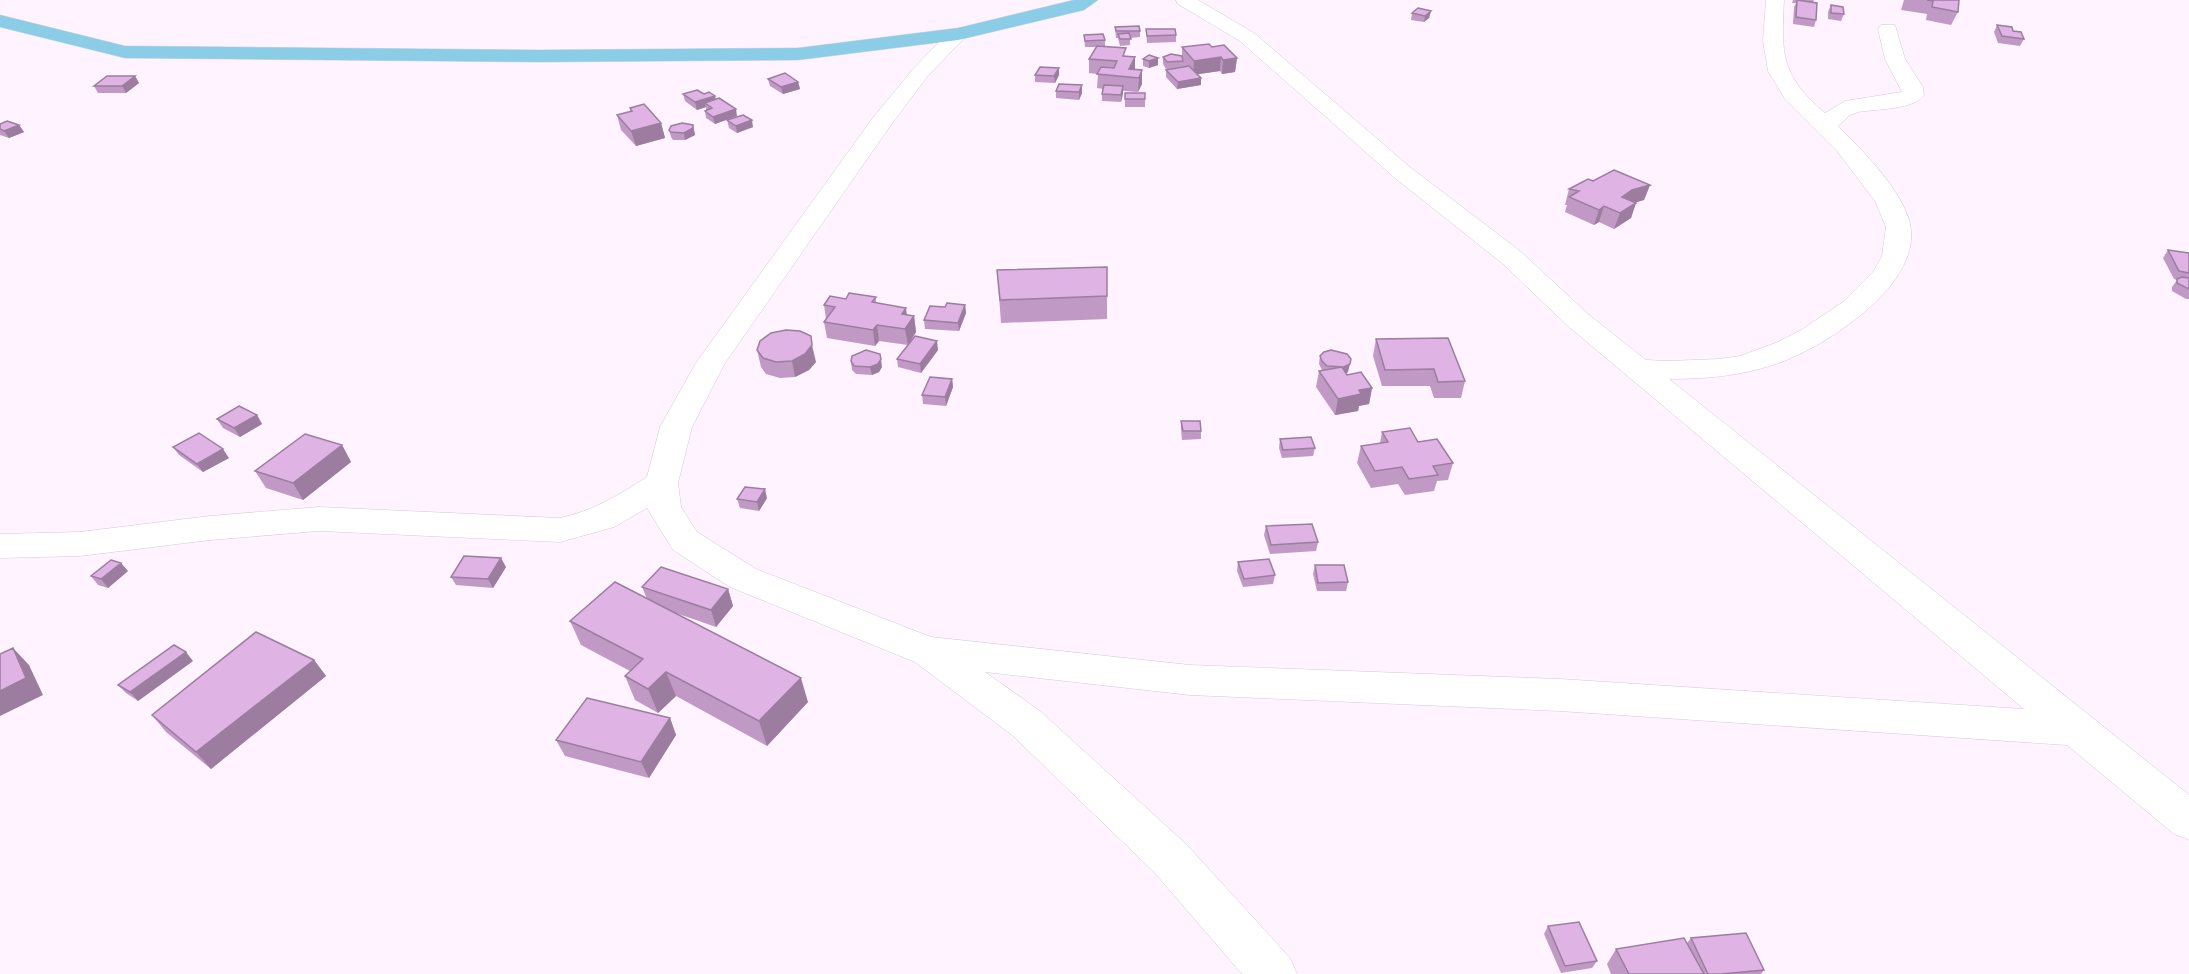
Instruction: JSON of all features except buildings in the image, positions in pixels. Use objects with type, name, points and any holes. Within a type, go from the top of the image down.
[{"type":"main road","points":[[0,21],[125,52],[538,56],[798,54],[958,34],[1077,6],[1089,0]]},
{"type":"street","points":[[1185,0],[1247,37],[1403,173],[1511,257],[1578,320],[2189,820]]},
{"type":"street","points":[[1638,369],[1690,372],[1727,369],[1765,359],[1808,340],[1841,317],[1873,289],[1894,261],[1899,226],[1890,204],[1826,127],[1803,108],[1791,94],[1774,62],[1775,0]]},
{"type":"street","points":[[1826,127],[1831,117],[1843,109],[1893,101],[1913,95],[1912,87],[1895,59],[1888,28]]},
{"type":"street","points":[[958,34],[920,73],[880,124],[711,363],[676,427],[663,483],[664,508],[685,541],[743,578],[928,652],[1026,723],[1170,858],[1273,974]]},
{"type":"street","points":[[0,546],[80,544],[210,528],[319,519],[560,530],[585,526],[606,518],[663,483]]},
{"type":"street","points":[[928,652],[1190,680],[1560,695],[2077,729]]}]
